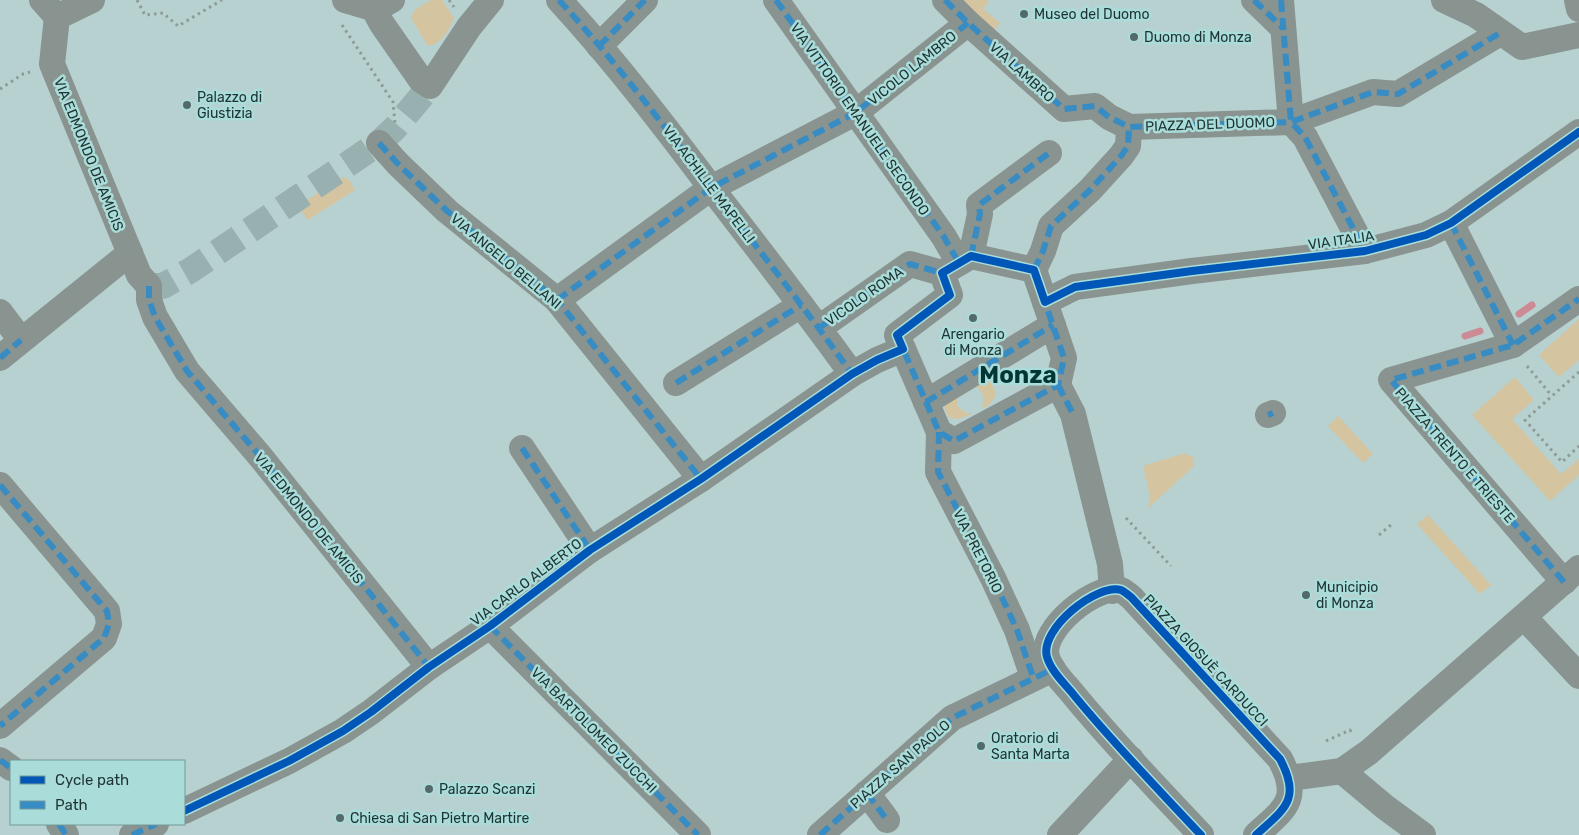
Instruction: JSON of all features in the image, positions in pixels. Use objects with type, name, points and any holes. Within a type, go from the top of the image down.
[{"type":"street","points":[[50,9],[92,0]]},
{"type":"street","points":[[385,5],[378,15],[382,24],[421,80],[430,86],[470,27],[491,0]]},
{"type":"street","name":"VIA ACHILLE MAPELLI","points":[[559,0],[600,46],[658,117],[852,374]]},
{"type":"street","points":[[600,46],[645,0]]},
{"type":"street","name":"VIA VITTORIO EMANUELE SECONDO","points":[[776,0],[944,237],[958,264]]},
{"type":"street","name":"VIA LAMBRO","points":[[945,0],[1064,109],[1096,106],[1122,130]]},
{"type":"street","points":[[1254,0],[1283,28]]},
{"type":"street","name":"PIAZZA DEL DUOMO","points":[[1281,0],[1283,28],[1298,129]]},
{"type":"street","points":[[1444,0],[1476,15],[1522,47],[1579,35]]},
{"type":"street","points":[[1577,0],[1579,9]]},
{"type":"street","points":[[343,12],[385,5]]},
{"type":"street","name":"VIA EDMONDO DE AMICIS","points":[[50,9],[52,64],[139,275],[149,286],[149,300],[155,317],[187,371],[259,455],[429,667]]},
{"type":"street","name":"VICOLO LAMBRO","points":[[557,300],[711,188],[855,113],[968,23]]},
{"type":"street","name":"PIAZZA DEL DUOMO","points":[[1122,130],[1298,129],[1373,92],[1398,94],[1500,33]]},
{"type":"street","points":[[1298,129],[1365,251]]},
{"type":"street","points":[[1122,130],[1090,190],[1051,226],[1043,251],[1034,270],[1064,358],[1058,385],[1074,414],[1110,564],[1112,591],[1098,594],[1083,603],[1057,625],[1050,635],[1046,646],[1047,657],[1042,673],[1090,715],[1201,835]]},
{"type":"street","name":"VIA ITALIA","points":[[926,402],[1049,313],[1075,287],[1365,251],[1426,235],[1451,223],[1579,132]]},
{"type":"street","name":"VIA ANGELO BELLANI","points":[[387,135],[398,164],[447,211],[557,300],[701,479]]},
{"type":"street","points":[[1049,153],[978,206],[980,214],[958,264],[950,295],[897,335],[939,432],[954,441],[1058,385]]},
{"type":"street","points":[[1451,223],[1520,356]]},
{"type":"street","points":[[0,358],[130,254]]},
{"type":"street","name":"VICOLO ROMA","points":[[819,328],[910,264],[958,264]]},
{"type":"street","points":[[958,264],[1034,270]]},
{"type":"street","name":"PIAZZA TRENTO E TRIESTE","points":[[1342,771],[1369,752],[1571,575],[1391,380],[1520,356],[1579,299]]},
{"type":"street","points":[[676,383],[801,305]]},
{"type":"street","points":[[0,312],[21,340]]},
{"type":"street","name":"VIA CARLO ALBERTO","points":[[185,811],[289,761],[343,731],[429,667],[490,626],[590,550],[701,479],[852,374],[877,360],[903,350]]},
{"type":"street","name":"VIA PRETORIO","points":[[939,432],[938,472],[993,578],[1017,630],[1042,673]]},
{"type":"street","name":"VIA CARLO ALBERTO","points":[[522,448],[590,550]]},
{"type":"street","points":[[0,485],[107,611],[109,624],[104,638],[0,726]]},
{"type":"street","name":"PIAZZA GIOSUÈ CARDUCCI","points":[[1112,591],[1122,590],[1131,597],[1280,760],[1289,778]]},
{"type":"street","points":[[1524,617],[1579,676]]},
{"type":"street","name":"VIA BARTOLOMEO ZUCCHI","points":[[490,626],[698,835]]},
{"type":"street","name":"PIAZZA SAN PAOLO","points":[[820,835],[952,718],[1042,673]]},
{"type":"street","points":[[1060,835],[1131,759]]},
{"type":"street","points":[[1256,835],[1286,807],[1290,794],[1289,778],[1342,771],[1385,807],[1423,835]]},
{"type":"street","points":[[867,793],[886,820]]},
{"type":"street","points":[[132,835],[154,825]]},
{"type":"path","points":[[137,0],[145,15],[163,13],[178,26],[222,0]]},
{"type":"path","points":[[343,12],[393,102],[387,135]]},
{"type":"path","points":[[0,90],[24,74]]},
{"type":"path","points":[[0,85],[5,86]]},
{"type":"path","points":[[1520,356],[1552,396]]},
{"type":"path","points":[[1579,372],[1525,420],[1562,462],[1579,446]]},
{"type":"path","points":[[1125,511],[1127,520],[1171,566]]},
{"type":"path","points":[[1379,535],[1392,524]]},
{"type":"shaded area","points":[[431,0],[442,0],[454,18],[440,41],[436,44],[427,45],[411,18],[416,9]]},
{"type":"shaded area","points":[[952,0],[986,0],[989,2],[983,9],[1000,23],[989,37]]},
{"type":"shaded area","points":[[343,177],[349,180],[355,190],[308,220],[301,211],[304,202]]},
{"type":"shaded area","points":[[1579,319],[1579,360],[1559,377],[1539,355]]},
{"type":"shaded area","points":[[1515,377],[1534,400],[1512,419],[1561,474],[1579,459],[1579,475],[1550,501],[1472,415]]},
{"type":"shaded area","points":[[984,379],[993,384],[996,395],[990,404],[981,409],[983,396],[975,386]]},
{"type":"shaded area","points":[[957,395],[957,406],[966,413],[973,413],[963,418],[954,419],[945,411],[944,404]]},
{"type":"shaded area","points":[[1338,416],[1373,454],[1363,463],[1328,426]]},
{"type":"shaded area","points":[[1182,454],[1193,457],[1194,466],[1148,508],[1150,496],[1143,466]]},
{"type":"shaded area","points":[[1428,515],[1491,585],[1480,594],[1417,524]]},
{"type":"waterway","points":[[1519,314],[1532,305]]},
{"type":"waterway","points":[[1465,336],[1480,331]]},
{"type":"tunnel","points":[[149,286],[163,286],[191,270],[379,143],[395,128],[430,86]]},
{"type":"marked path","points":[[559,0],[657,116],[852,374]]},
{"type":"marked path","points":[[599,46],[645,0]]},
{"type":"marked path","points":[[776,0],[944,237],[959,263]]},
{"type":"marked path","points":[[945,0],[1064,109],[1095,106],[1109,117],[1129,127],[1291,122],[1373,92],[1398,94],[1500,33]]},
{"type":"marked path","points":[[1254,0],[1283,28]]},
{"type":"marked path","points":[[1281,0],[1291,122],[1305,137],[1365,251]]},
{"type":"marked path","points":[[557,300],[711,188],[855,113],[968,23]]},
{"type":"marked path","points":[[1034,270],[1043,251],[1051,226],[1090,190],[1121,156],[1128,146],[1129,127]]},
{"type":"marked path","points":[[379,143],[447,211],[557,300],[701,479]]},
{"type":"marked path","points":[[971,256],[980,214],[979,205],[1049,153]]},
{"type":"marked path","points":[[1451,223],[1513,345]]},
{"type":"marked path","points":[[971,256],[1034,270],[1064,358],[1058,385],[954,441],[939,432],[897,335],[950,295],[942,273],[971,256]]},
{"type":"marked path","points":[[819,328],[910,264],[942,273]]},
{"type":"marked path","points":[[149,286],[149,300],[155,317],[187,371],[259,455],[429,667]]},
{"type":"marked path","points":[[1564,582],[1391,380],[1513,345],[1579,299]]},
{"type":"marked path","points":[[676,383],[801,305]]},
{"type":"marked path","points":[[926,402],[1053,325]]},
{"type":"marked path","points":[[0,358],[21,340]]},
{"type":"marked path","points":[[1058,385],[1073,414]]},
{"type":"marked path","points":[[1268,415],[1273,413]]},
{"type":"marked path","points":[[939,432],[938,472],[993,578],[1017,630],[1033,677]]},
{"type":"marked path","points":[[522,448],[590,550]]},
{"type":"marked path","points":[[0,485],[107,611],[109,624],[104,638],[0,726]]},
{"type":"marked path","points":[[490,626],[698,835]]},
{"type":"marked path","points":[[820,835],[952,718],[1053,669]]},
{"type":"marked path","points":[[0,760],[10,767]]},
{"type":"marked path","points":[[867,793],[887,820]]},
{"type":"marked path","points":[[60,825],[66,835]]},
{"type":"marked path","points":[[132,835],[154,825]]},
{"type":"cycle path","points":[[185,811],[289,761],[343,731],[429,667],[490,626],[590,550],[701,479],[852,374],[877,360],[903,349],[897,335],[950,295],[942,273],[971,256],[1034,270],[1045,302],[1075,287],[1365,251],[1426,235],[1451,223],[1579,132]]},
{"type":"cycle path","points":[[1201,835],[1136,766],[1051,667],[1047,657],[1047,646],[1052,634],[1072,610],[1098,594],[1111,590],[1121,590],[1131,597],[1280,759],[1289,785],[1287,803],[1275,818],[1256,835]]},
{"type":"place","name":"Museo del Duomo","points":[[1024,14]]},
{"type":"place","name":"Duomo di Monza","points":[[1134,37]]},
{"type":"place","name":"Palazzo di Giustizia","points":[[187,105]]},
{"type":"place","name":"Arengario di Monza","points":[[973,318]]},
{"type":"place","name":"Municipio di Monza","points":[[1306,595]]},
{"type":"place","name":"Oratorio di Santa Marta","points":[[981,746]]},
{"type":"place","name":"Palazzo Scanzi","points":[[429,789]]},
{"type":"place","name":"Chiesa di San Pietro Martire","points":[[340,818]]},
{"type":"district","name":"Monza","points":[[1018,375]]}]
